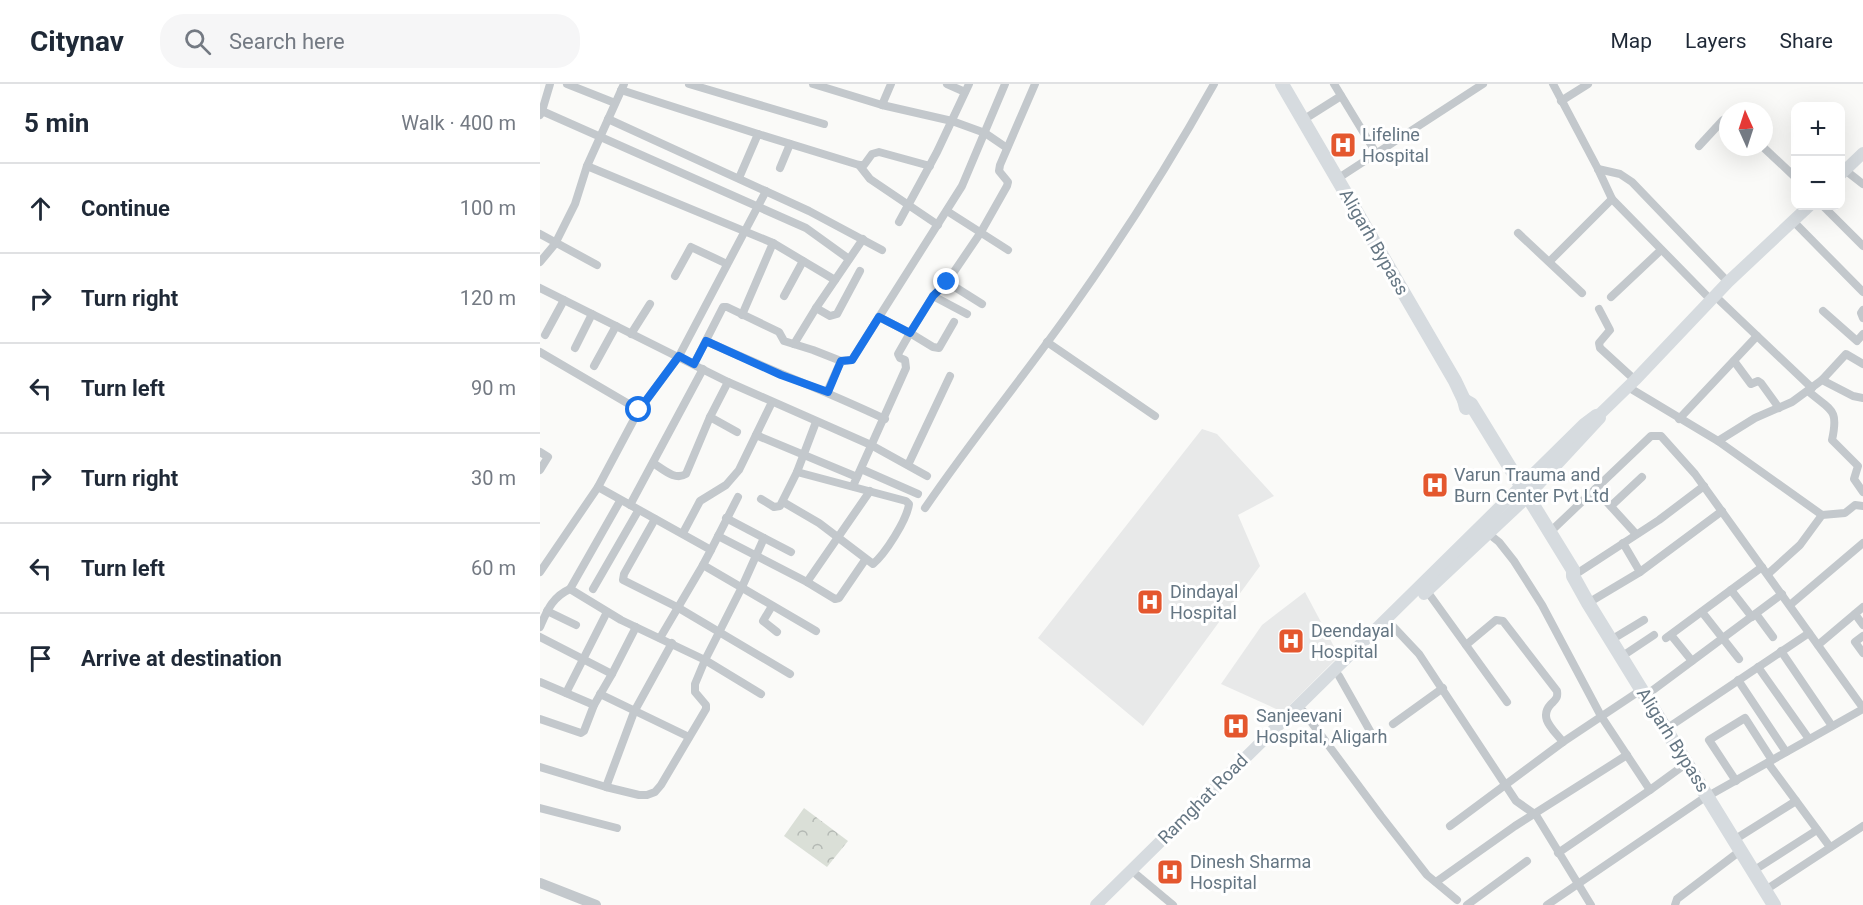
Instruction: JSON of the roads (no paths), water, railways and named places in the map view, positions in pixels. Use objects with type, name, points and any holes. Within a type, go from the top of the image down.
[{"type":"highway","name":"Aligarh Bypass","points":[[1282,84],[1464,400],[1471,404],[1567,574],[1573,576]]},
{"type":"highway","name":"Aligarh Bypass","points":[[1522,493],[1573,570],[1573,576],[1587,603],[1621,657],[1638,694],[1666,729],[1682,767],[1701,800],[1737,845],[1774,905]]},
{"type":"main road","points":[[1845,170],[1863,153]]},
{"type":"main road","name":"Ramghat Road","points":[[1096,905],[1522,493],[1584,424],[1600,414],[1632,384],[1728,282],[1805,210]]},
{"type":"main road","name":"Ramghat Road","points":[[1106,905],[1338,676],[1389,622]]},
{"type":"street","points":[[550,84],[541,113],[600,136],[806,228],[849,259]]},
{"type":"street","points":[[567,84],[615,103]]},
{"type":"street","points":[[689,84],[824,124]]},
{"type":"street","points":[[813,84],[835,87],[882,105],[952,121],[985,133],[1007,148]]},
{"type":"street","points":[[882,105],[891,84]]},
{"type":"street","points":[[899,222],[930,166],[967,88],[947,84]]},
{"type":"street","points":[[694,364],[721,308],[727,307],[779,332],[784,341],[841,361],[852,360],[962,186],[1005,84]]},
{"type":"street","points":[[853,486],[906,368],[905,360],[898,354],[933,296],[947,282],[981,232],[1007,186],[1007,180],[999,168],[1035,84]]},
{"type":"street","points":[[925,508],[963,452],[1073,306],[1161,175],[1214,84]]},
{"type":"street","points":[[1334,84],[1377,153]]},
{"type":"street","points":[[1337,179],[1483,84]]},
{"type":"street","points":[[1553,84],[1612,199],[1661,250],[1757,336],[1832,412],[1836,422],[1832,440],[1858,466],[1854,479],[1863,492]]},
{"type":"street","points":[[1561,101],[1588,84]]},
{"type":"street","points":[[540,262],[555,244],[575,204],[587,166],[622,87],[758,134],[859,165],[864,165],[872,154],[879,152],[930,166]]},
{"type":"street","points":[[1303,120],[1341,96]]},
{"type":"street","points":[[608,119],[739,178],[882,250]]},
{"type":"street","points":[[1699,146],[1719,124]]},
{"type":"street","points":[[739,178],[758,134]]},
{"type":"street","points":[[654,160],[661,144]]},
{"type":"street","points":[[780,168],[790,144]]},
{"type":"street","points":[[1773,156],[1791,173]]},
{"type":"street","points":[[859,165],[870,179],[938,225]]},
{"type":"street","points":[[587,166],[772,243],[835,280]]},
{"type":"street","points":[[1598,169],[1620,174],[1632,182],[1728,282]]},
{"type":"street","points":[[1845,173],[1863,184]]},
{"type":"street","points":[[540,572],[597,486],[639,410],[679,356],[766,191]]},
{"type":"street","points":[[1550,261],[1612,199]]},
{"type":"street","points":[[1827,210],[1863,246]]},
{"type":"street","points":[[947,211],[1008,250]]},
{"type":"street","points":[[1793,221],[1863,292]]},
{"type":"street","points":[[1518,233],[1582,293]]},
{"type":"street","points":[[540,234],[597,265]]},
{"type":"street","points":[[794,344],[863,239]]},
{"type":"street","points":[[742,315],[772,243]]},
{"type":"street","points":[[675,276],[691,247],[727,264]]},
{"type":"street","points":[[1611,297],[1661,250]]},
{"type":"street","points":[[784,296],[803,261]]},
{"type":"street","points":[[816,308],[830,316],[837,314],[860,271]]},
{"type":"street","points":[[947,282],[982,304]]},
{"type":"street","points":[[540,288],[728,382],[871,445],[927,476]]},
{"type":"street","points":[[933,296],[967,314]]},
{"type":"street","points":[[545,334],[564,300]]},
{"type":"street","points":[[631,334],[650,304]]},
{"type":"street","points":[[1599,309],[1610,330],[1599,343],[1600,348],[1632,384],[1679,418],[1718,441],[1822,515],[1845,513],[1855,505],[1863,506]]},
{"type":"street","points":[[1863,310],[1861,313],[1863,318]]},
{"type":"street","points":[[1718,441],[1738,427],[1792,402],[1810,389],[1822,380],[1860,337],[1823,311]]},
{"type":"street","points":[[575,348],[592,314]]},
{"type":"street","points":[[879,317],[933,347],[939,348],[954,322]]},
{"type":"street","points":[[594,366],[616,326]]},
{"type":"street","points":[[1679,418],[1757,336]]},
{"type":"street","points":[[706,341],[781,375],[828,392],[885,419]]},
{"type":"street","points":[[1047,342],[1155,416]]},
{"type":"street","points":[[540,352],[639,410]]},
{"type":"street","points":[[1846,354],[1863,364]]},
{"type":"street","points":[[828,392],[841,361]]},
{"type":"street","points":[[1734,361],[1751,384],[1758,381],[1761,383],[1779,408]]},
{"type":"street","points":[[630,505],[703,369]]},
{"type":"street","points":[[908,465],[950,376]]},
{"type":"street","points":[[1822,380],[1853,396],[1863,398]]},
{"type":"street","points":[[653,463],[677,477],[686,474],[710,417],[728,382]]},
{"type":"street","points":[[682,533],[700,501],[732,480],[772,402]]},
{"type":"street","points":[[710,417],[737,432]]},
{"type":"street","points":[[761,499],[777,507],[783,502],[816,422]]},
{"type":"street","points":[[1548,905],[1701,800],[1863,709],[1704,486],[1661,436],[1657,434],[1651,436],[1550,533]]},
{"type":"street","points":[[756,435],[918,494]]},
{"type":"street","points":[[540,452],[548,457],[540,470]]},
{"type":"street","points":[[783,502],[838,537],[871,564],[875,563],[897,530],[909,504],[906,501],[797,472]]},
{"type":"street","points":[[1611,506],[1642,477]]},
{"type":"street","points":[[597,486],[620,501],[711,550]]},
{"type":"street","points":[[1573,576],[1704,486]]},
{"type":"street","points":[[1595,489],[1636,534]]},
{"type":"street","points":[[807,582],[870,491]]},
{"type":"street","points":[[660,638],[703,565],[738,497]]},
{"type":"street","points":[[540,627],[547,610],[559,594],[570,589],[620,501]]},
{"type":"street","points":[[593,588],[638,511]]},
{"type":"street","points":[[1587,603],[1640,572],[1722,511]]},
{"type":"street","points":[[1692,661],[1668,637],[1731,590],[1765,571],[1800,545],[1822,515]]},
{"type":"street","points":[[726,518],[791,552]]},
{"type":"street","points":[[655,519],[624,574],[623,580],[677,607],[790,674]]},
{"type":"street","points":[[1483,529],[1499,542],[1514,561],[1542,605],[1601,716],[1650,790]]},
{"type":"street","points":[[718,536],[807,582],[832,598],[839,598],[865,560]]},
{"type":"street","points":[[540,779],[542,768],[639,795],[655,792],[706,709],[706,705],[695,692],[695,684],[764,538]]},
{"type":"street","points":[[1623,543],[1640,572]]},
{"type":"street","points":[[1790,605],[1863,543]]},
{"type":"street","points":[[703,565],[816,631]]},
{"type":"street","points":[[1425,588],[1507,702]]},
{"type":"street","points":[[570,589],[607,612],[705,660],[761,694]]},
{"type":"street","points":[[1731,590],[1773,637]]},
{"type":"street","points":[[1450,826],[1563,741],[1692,661],[1782,594]]},
{"type":"street","points":[[772,606],[763,621],[777,632]]},
{"type":"street","points":[[1818,645],[1863,607]]},
{"type":"street","points":[[547,610],[576,624]]},
{"type":"street","points":[[566,693],[607,612]]},
{"type":"street","points":[[1702,612],[1739,659]]},
{"type":"street","points":[[1855,614],[1863,624]]},
{"type":"street","points":[[1466,645],[1496,620],[1503,621],[1557,691],[1558,696],[1546,710],[1545,715],[1546,720],[1563,741]]},
{"type":"street","points":[[1611,640],[1644,620]]},
{"type":"street","points":[[1389,622],[1419,654],[1516,801],[1536,815],[1591,905]]},
{"type":"street","points":[[540,718],[581,733],[584,731],[594,705],[636,627]]},
{"type":"street","points":[[1666,729],[1809,633]]},
{"type":"street","points":[[1621,657],[1654,635]]},
{"type":"street","points":[[540,636],[583,661],[612,674]]},
{"type":"street","points":[[1863,636],[1855,642],[1863,653]]},
{"type":"street","points":[[606,787],[634,712],[672,643]]},
{"type":"street","points":[[1781,651],[1832,726]]},
{"type":"street","points":[[1758,667],[1809,739]]},
{"type":"street","points":[[1338,676],[1374,738]]},
{"type":"street","points":[[1738,681],[1786,752]]},
{"type":"street","points":[[540,682],[594,705]]},
{"type":"street","points":[[1393,724],[1443,688]]},
{"type":"street","points":[[600,694],[690,738]]},
{"type":"street","points":[[1303,711],[1427,874],[1457,903]]},
{"type":"street","points":[[1736,781],[1709,740],[1745,718],[1796,801],[1830,847]]},
{"type":"street","points":[[1436,882],[1515,826],[1536,815],[1627,755]]},
{"type":"street","points":[[1558,853],[1682,767]]},
{"type":"street","points":[[1675,905],[1677,899],[1737,845],[1796,801]]},
{"type":"street","points":[[540,808],[617,828]]},
{"type":"street","points":[[1764,891],[1863,826]]},
{"type":"street","points":[[1753,871],[1817,830]]},
{"type":"street","points":[[1467,905],[1527,861]]},
{"type":"street","points":[[1137,875],[1173,905]]},
{"type":"street","points":[[540,883],[596,905]]},
{"type":"place","name":"Lifeline Hospital","points":[[1343,145]]},
{"type":"place","name":"Varun Trauma and Burn Center Pvt Ltd","points":[[1435,485]]},
{"type":"place","name":"Dindayal Hospital","points":[[1150,602]]},
{"type":"place","name":"Deendayal Hospital","points":[[1291,641]]},
{"type":"place","name":"Sanjeevani Hospital, Aligarh","points":[[1236,726]]},
{"type":"place","name":"Dinesh Sharma Hospital","points":[[1170,872]]}]
